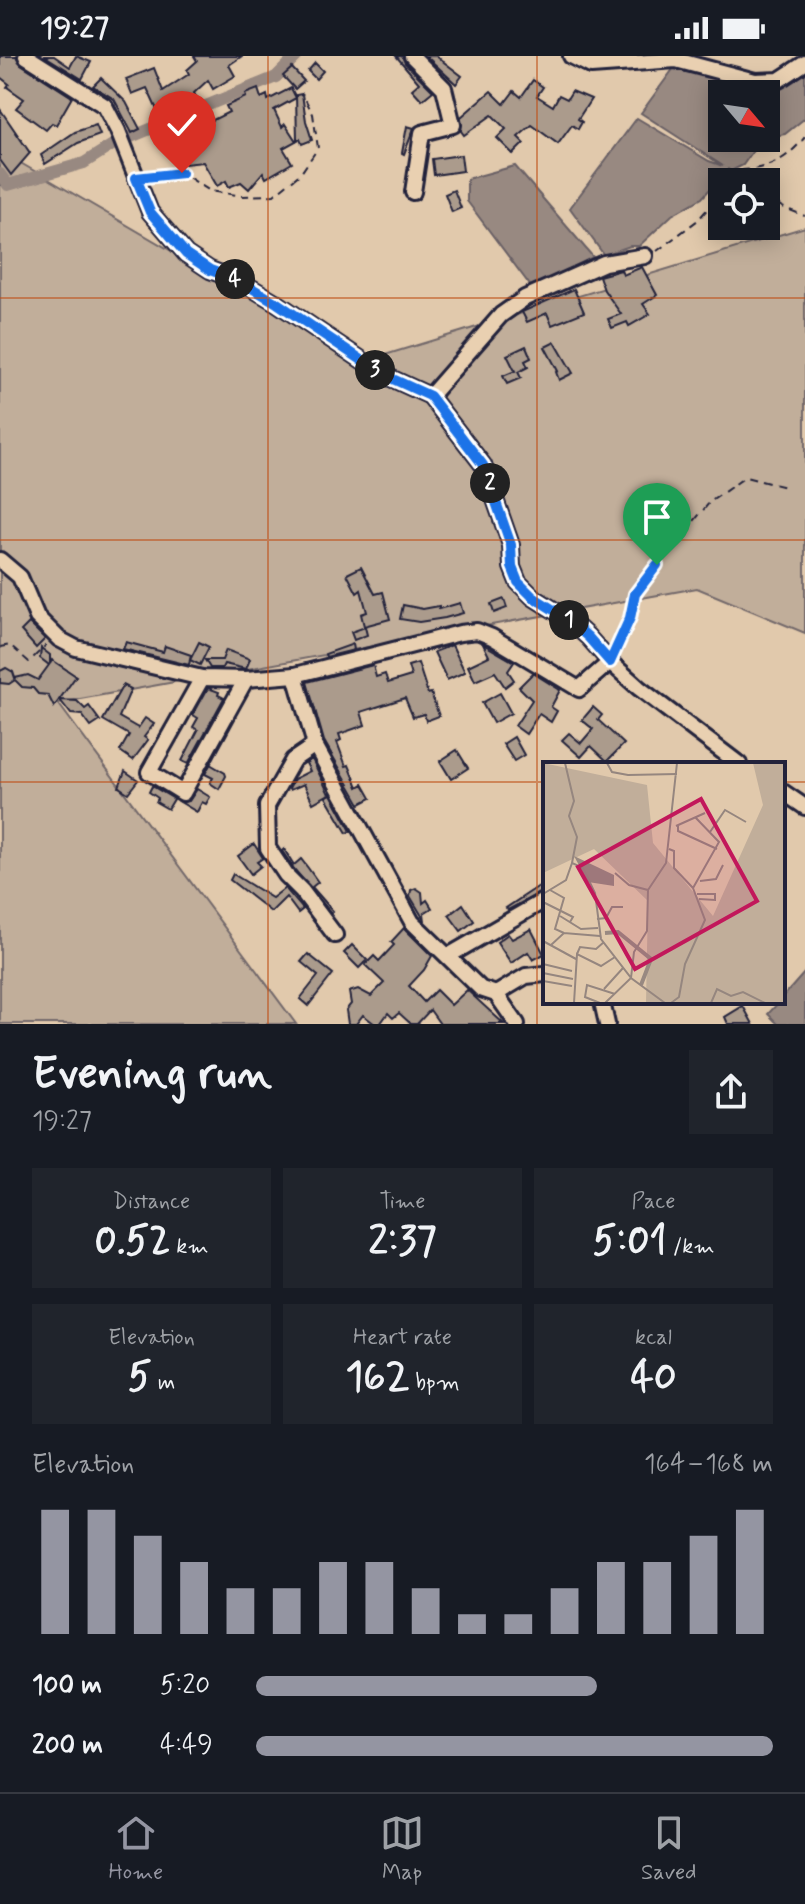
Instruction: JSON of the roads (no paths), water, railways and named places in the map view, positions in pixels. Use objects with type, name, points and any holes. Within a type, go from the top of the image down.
[{"type":"street","points":[[26,56],[105,106],[150,212],[186,254],[210,270],[240,281],[277,303],[384,375],[430,396],[483,465],[511,545],[512,567],[518,582],[533,597],[568,619],[649,696],[735,762]]},
{"type":"street","points":[[412,56],[444,88],[453,125],[422,133],[413,192]]},
{"type":"street","points":[[571,56],[591,66],[676,60],[755,81],[779,80],[805,63]]},
{"type":"street","points":[[430,396],[501,315],[525,298],[604,263],[645,256]]},
{"type":"street","points":[[0,560],[20,577],[37,617],[55,636],[76,648],[202,678],[246,679],[295,675],[477,631],[526,656],[579,689],[610,662]]},
{"type":"street","points":[[295,675],[315,745],[412,922],[481,989],[496,994],[517,1024]]},
{"type":"street","points":[[202,678],[149,772],[183,793],[246,679]]},
{"type":"street","points":[[315,745],[293,760],[267,806],[268,848],[335,935]]},
{"type":"street","points":[[785,793],[805,807]]},
{"type":"street","points":[[448,956],[543,901]]},
{"type":"street","points":[[496,994],[526,976],[543,974]]},
{"type":"street","points":[[602,1004],[607,1024]]},
{"type":"waterway","points":[[0,174],[8,185],[84,163],[114,144],[276,77],[297,56]]}]
